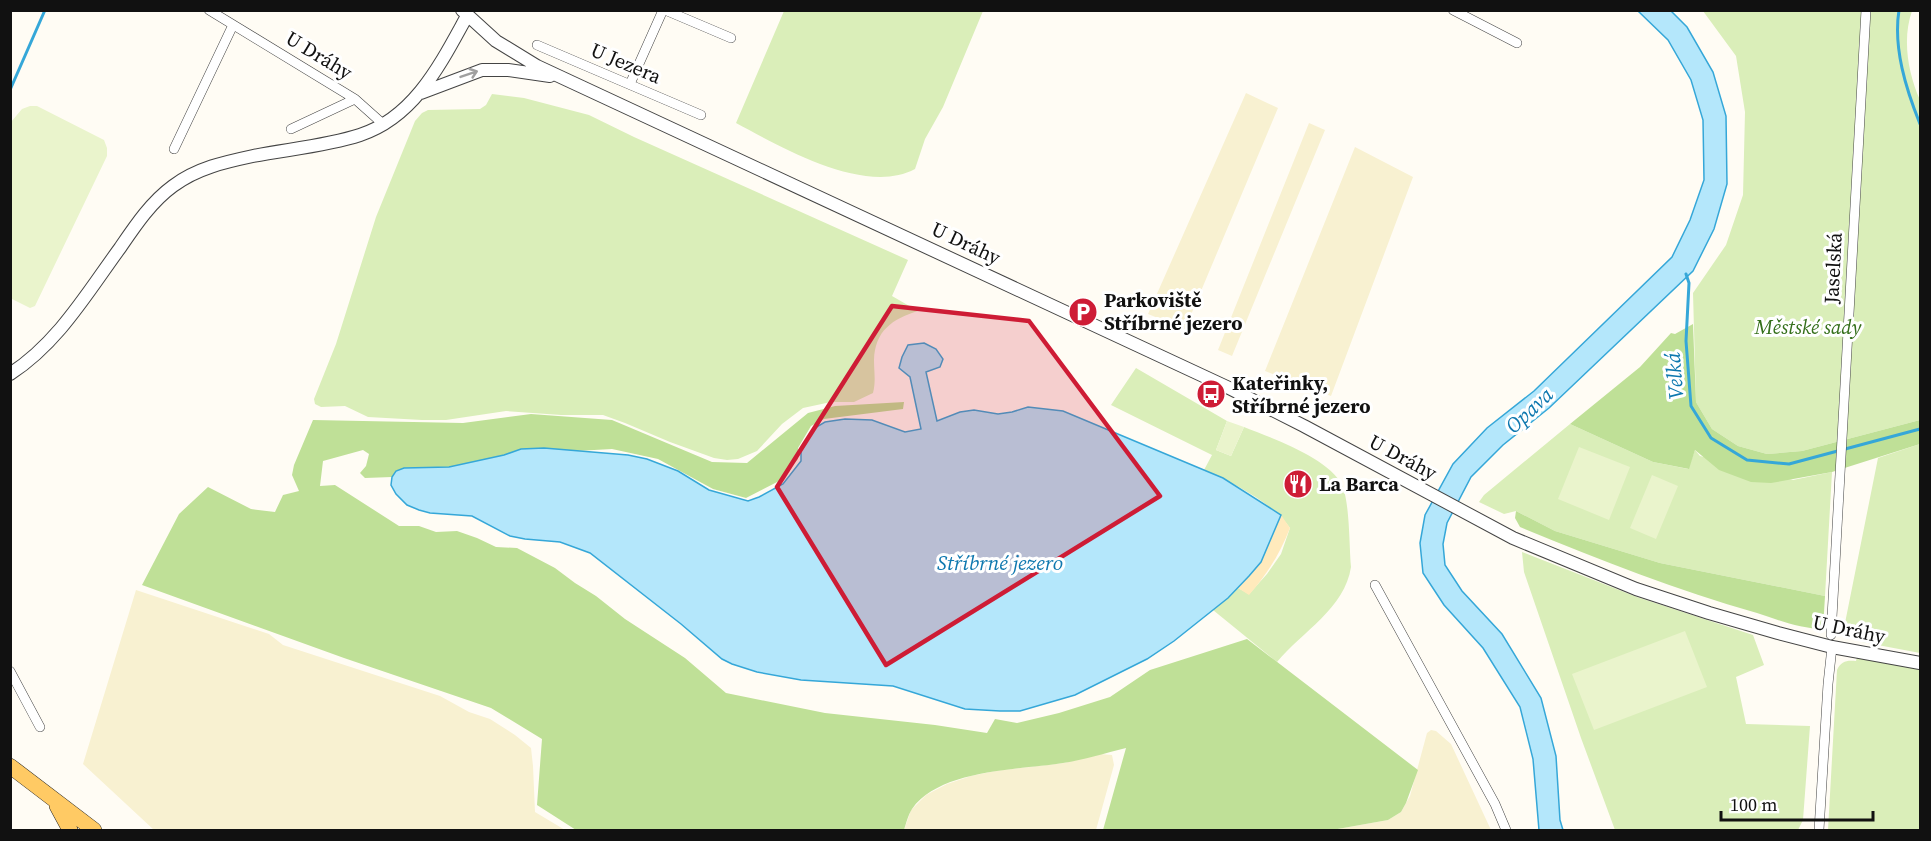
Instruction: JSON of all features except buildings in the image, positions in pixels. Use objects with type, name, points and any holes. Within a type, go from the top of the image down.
[{"type":"main road","points":[[10,766],[94,831]]},
{"type":"main road","points":[[48,794],[61,812],[70,831]]},
{"type":"street","name":"U Dráhy","points":[[209,10],[355,99],[383,124]]},
{"type":"street","points":[[630,84],[664,10],[731,38]]},
{"type":"street","points":[[1453,10],[1517,43]]},
{"type":"street","name":"Jaselská","points":[[1818,830],[1831,641],[1866,10]]},
{"type":"street","name":"U Dráhy","points":[[10,374],[26,363],[61,328],[141,218],[173,186],[199,170],[222,163],[339,140],[362,134],[383,124],[421,93],[434,74],[466,12],[496,41],[537,66],[1229,388],[1507,534],[1636,589],[1709,613],[1920,663]]},
{"type":"street","points":[[174,149],[233,25]]},
{"type":"street","name":"U Jezera","points":[[537,45],[702,116]]},
{"type":"street","name":"U Dráhy","points":[[421,93],[482,70],[508,70],[561,77]]},
{"type":"street","name":"U Dráhy","points":[[291,129],[355,99]]},
{"type":"street","points":[[1375,585],[1496,804],[1506,831]]},
{"type":"street","points":[[10,671],[40,727]]},
{"type":"highlighted area","points":[[892,306],[1029,321],[1160,496],[886,665],[777,487]]},
{"type":"shaded area","points":[[1246,93],[1278,108],[1185,329],[1148,314]]},
{"type":"shaded area","points":[[1309,123],[1325,130],[1232,356],[1218,350]]},
{"type":"shaded area","points":[[1355,147],[1413,177],[1331,396],[1265,371]]},
{"type":"shaded area","points":[[136,590],[269,634],[283,645],[440,696],[469,712],[490,719],[531,748],[535,812],[565,830],[154,830],[83,764]]},
{"type":"shaded area","points":[[1431,730],[1436,731],[1451,744],[1491,830],[1332,830],[1388,820],[1401,812],[1410,796],[1427,733]]},
{"type":"shaded area","points":[[1100,754],[1112,755],[1114,765],[1096,830],[904,830],[911,810],[926,795],[947,784],[995,771],[1064,763]]},
{"type":"green space","points":[[784,11],[983,11],[943,107],[925,139],[915,169],[895,176],[872,177],[848,173],[799,155],[736,123]]},
{"type":"green space","name":"Městské sady","points":[[1703,11],[1912,11],[1907,33],[1908,56],[1912,79],[1920,100],[1920,420],[1802,451],[1767,454],[1738,446],[1712,429],[1696,402],[1693,293],[1726,245],[1743,195],[1745,112],[1736,56]]},
{"type":"green space","points":[[492,94],[524,98],[589,115],[908,260],[892,296],[918,311],[893,322],[878,341],[874,360],[873,393],[854,402],[831,402],[803,408],[782,424],[757,451],[738,459],[727,460],[714,458],[603,415],[506,411],[446,420],[422,420],[368,417],[345,406],[321,407],[315,404],[314,399],[336,344],[376,217],[415,121],[428,110],[480,109],[486,105]]},
{"type":"green space","points":[[37,106],[104,140],[107,156],[35,306],[30,308],[10,298],[11,122],[22,109]]},
{"type":"green space","points":[[1693,324],[1696,402],[1712,429],[1738,446],[1767,454],[1802,451],[1920,420],[1920,444],[1832,472],[1771,483],[1751,482],[1719,470],[1695,450],[1689,469],[1653,462],[1570,424],[1640,367],[1671,333],[1675,334]]},
{"type":"green space","points":[[1136,368],[1227,421],[1216,450],[1231,456],[1244,427],[1313,458],[1335,475],[1342,485],[1348,513],[1351,567],[1347,582],[1332,607],[1277,662],[1213,610],[1238,588],[1249,594],[1281,554],[1290,528],[1263,502],[1204,470],[1212,455],[1111,405]]},
{"type":"green space","points":[[904,402],[903,409],[824,419],[811,426],[798,448],[798,459],[781,480],[746,498],[713,489],[658,459],[612,449],[504,455],[449,467],[404,468],[396,471],[392,477],[365,478],[360,473],[366,466],[369,454],[363,450],[323,461],[320,486],[335,485],[399,526],[419,526],[436,532],[457,531],[496,547],[517,548],[555,568],[596,596],[625,619],[685,658],[726,693],[825,713],[987,733],[995,719],[1017,723],[1110,697],[1150,670],[1247,639],[1418,770],[1401,812],[1388,820],[1332,830],[1103,830],[1126,748],[1071,762],[982,774],[941,786],[925,796],[912,809],[904,830],[576,830],[537,805],[542,739],[491,708],[142,585],[179,514],[208,487],[251,509],[275,512],[283,495],[299,491],[292,475],[313,420],[463,423],[531,414],[612,420],[712,462],[747,463],[808,413],[835,406]]},
{"type":"green space","points":[[1227,421],[1244,427],[1231,456],[1216,450]]},
{"type":"green space","points":[[1570,424],[1653,462],[1688,469],[1695,450],[1700,456],[1793,480],[1832,472],[1825,596],[1660,563],[1555,531],[1516,511],[1504,514],[1479,502],[1484,495]]},
{"type":"green space","points":[[1920,444],[1920,653],[1862,642],[1863,636],[1853,634],[1845,623],[1878,458]]},
{"type":"green space","points":[[1579,447],[1630,467],[1609,520],[1558,499]]},
{"type":"green space","points":[[1652,475],[1678,486],[1656,539],[1630,528]]},
{"type":"green space","points":[[1516,511],[1555,531],[1660,563],[1825,596],[1823,629],[1781,621],[1608,562],[1520,527],[1515,518]]},
{"type":"green space","points":[[1522,552],[1637,597],[1753,635],[1764,665],[1736,677],[1746,724],[1810,726],[1803,820],[1798,830],[1615,830],[1524,572]]},
{"type":"green space","points":[[1685,631],[1707,687],[1594,730],[1572,674]]},
{"type":"green space","points":[[1857,657],[1920,669],[1920,830],[1828,830],[1837,670],[1842,663],[1856,661]]},
{"type":"sand","points":[[1281,515],[1290,528],[1272,563],[1249,595],[1238,588],[1261,562]]},
{"type":"water","name":"Opava","points":[[1638,11],[1671,11],[1687,27],[1713,72],[1726,116],[1727,184],[1714,229],[1693,271],[1549,408],[1503,445],[1471,477],[1447,523],[1443,544],[1445,565],[1462,591],[1502,634],[1541,698],[1556,756],[1560,820],[1563,830],[1539,830],[1533,759],[1520,707],[1483,648],[1444,605],[1423,573],[1420,543],[1425,515],[1453,464],[1487,428],[1534,391],[1672,257],[1690,220],[1704,180],[1703,120],[1691,80],[1668,40]]},
{"type":"water","name":"Stříbrné jezero","points":[[924,343],[936,349],[943,359],[940,367],[926,372],[937,421],[960,412],[974,410],[998,414],[1028,407],[1063,411],[1223,478],[1281,515],[1261,562],[1228,598],[1174,641],[1147,659],[1075,695],[1020,711],[965,709],[893,686],[801,680],[757,672],[732,664],[722,659],[590,553],[560,542],[510,536],[472,516],[419,510],[407,505],[391,485],[396,471],[404,468],[449,467],[521,449],[544,448],[628,455],[647,459],[678,471],[709,490],[748,501],[783,484],[801,461],[801,449],[813,429],[825,422],[845,419],[872,420],[905,432],[921,429],[910,377],[899,368],[908,345]]},
{"type":"waterway","points":[[10,90],[45,10]]},
{"type":"waterway","points":[[1899,10],[1899,54],[1910,97],[1920,124]]},
{"type":"waterway","name":"Velká","points":[[1686,274],[1689,283],[1686,341],[1691,406],[1711,438],[1747,460],[1789,464],[1920,429]]},
{"type":"place","name":"Parkoviště Stříbrné jezero","points":[[1083,312]]},
{"type":"place","name":"Kateřinky, Stříbrné jezero","points":[[1211,394]]},
{"type":"place","name":"La Barca","points":[[1298,484]]}]
